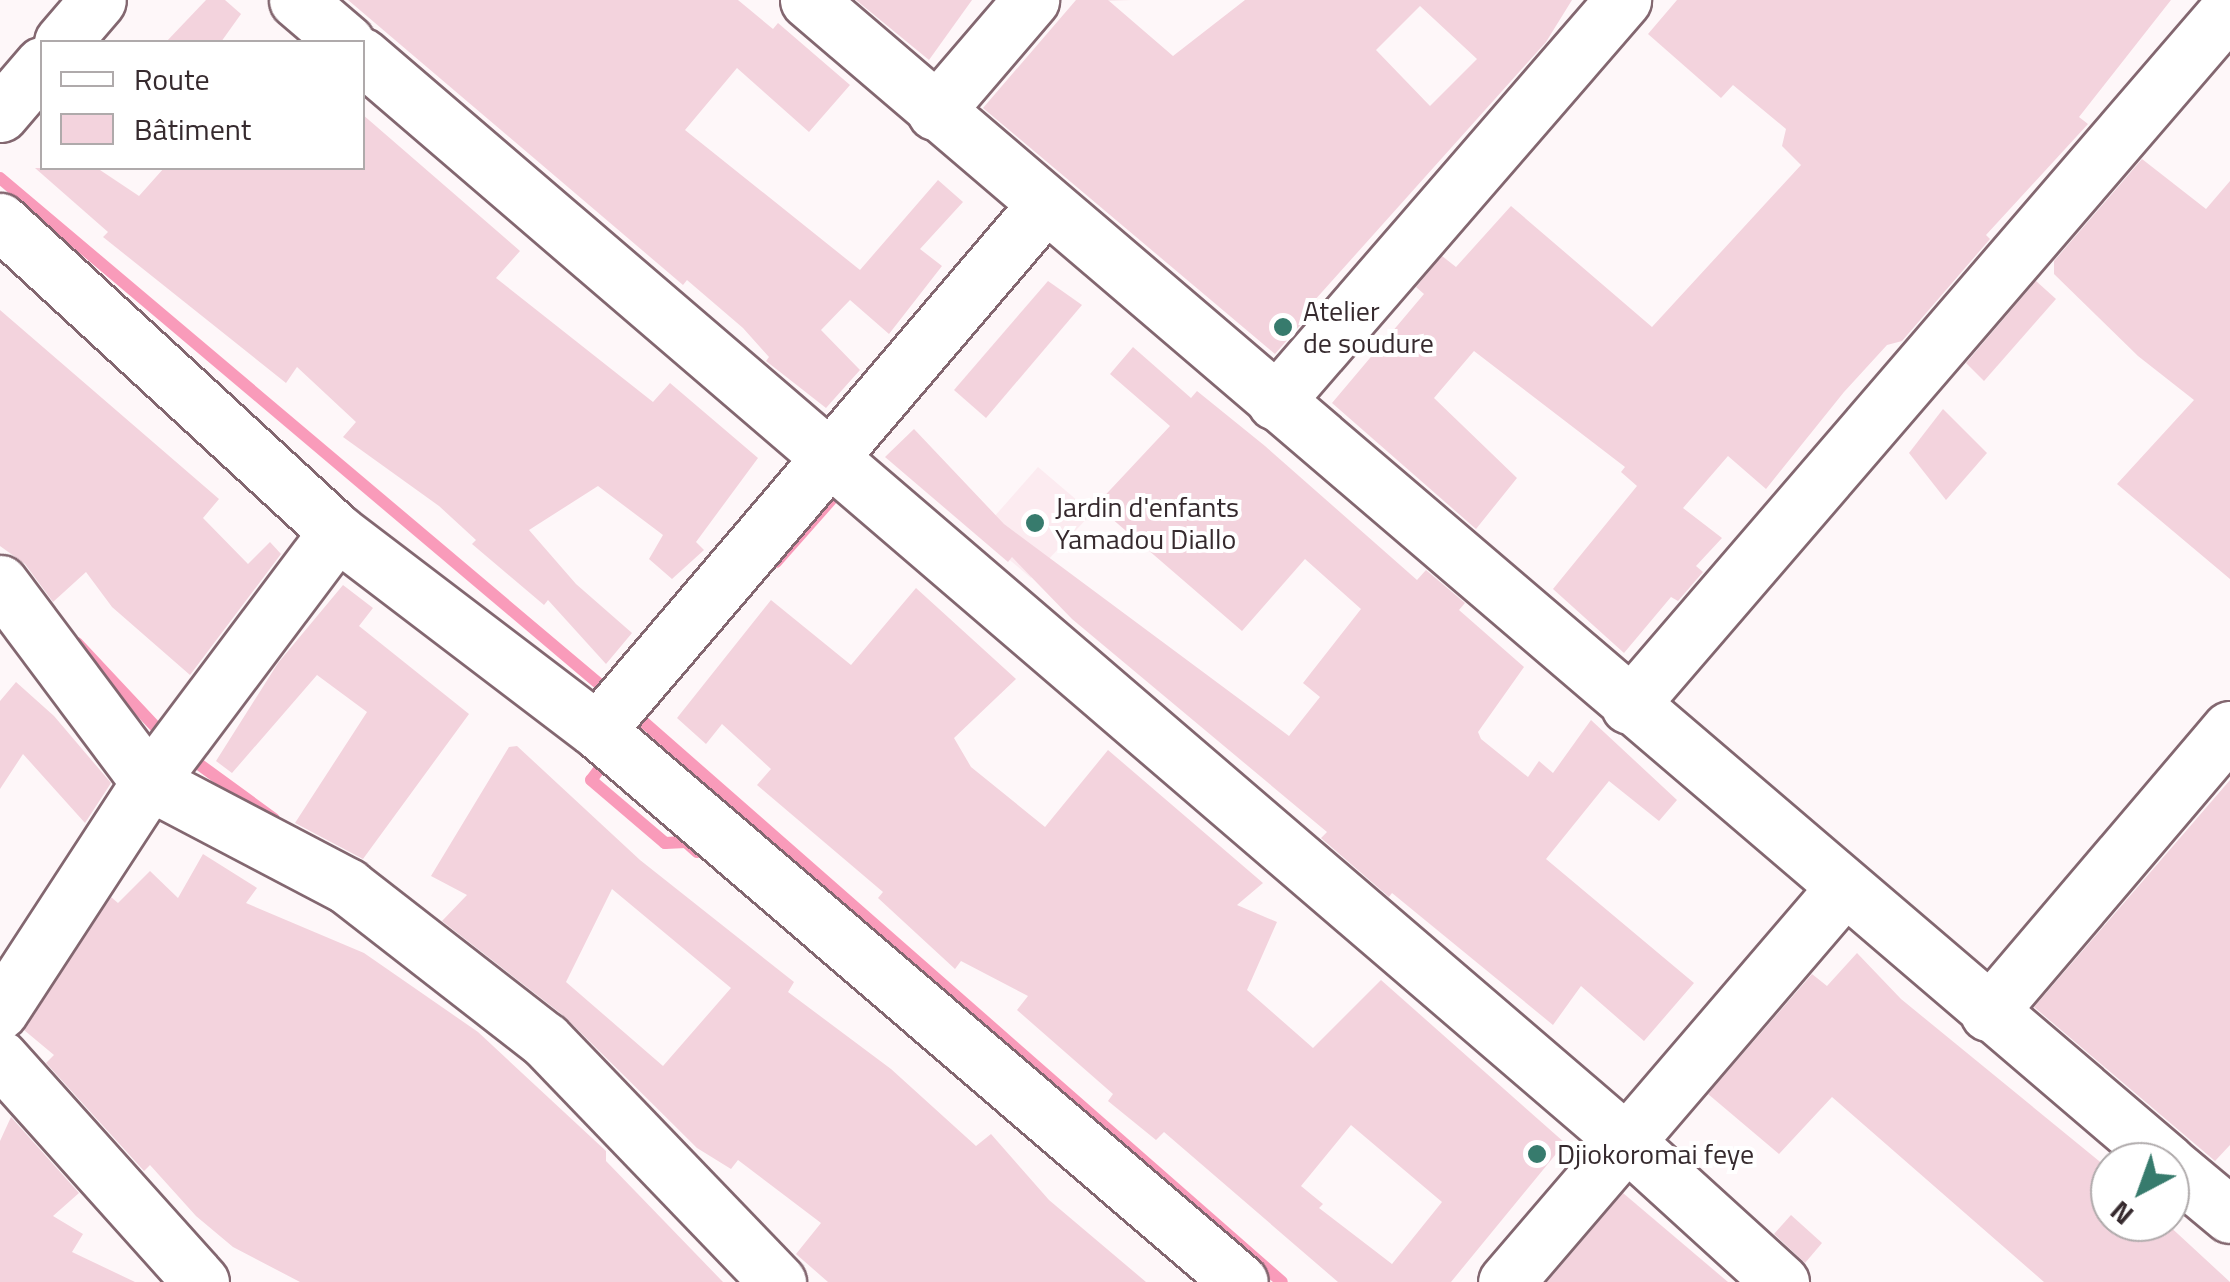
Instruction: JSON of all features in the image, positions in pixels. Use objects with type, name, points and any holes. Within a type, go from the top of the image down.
[{"type":"street","points":[[64,40],[98,0]]},
{"type":"street","points":[[297,0],[344,40]]},
{"type":"street","points":[[808,0],[934,112],[2143,1142]]},
{"type":"street","points":[[934,112],[1031,0]]},
{"type":"street","points":[[1275,402],[1623,0]]},
{"type":"street","points":[[1629,706],[2230,8]]},
{"type":"street","points":[[365,59],[1628,1143],[1780,1282]]},
{"type":"street","points":[[0,114],[40,67]]},
{"type":"street","points":[[597,730],[1044,206]]},
{"type":"street","points":[[0,222],[338,532],[597,730],[1240,1282]]},
{"type":"street","points":[[0,1012],[148,782],[338,532]]},
{"type":"street","points":[[0,583],[148,782],[347,886],[545,1040],[778,1282]]},
{"type":"street","points":[[1988,1013],[2230,729]]},
{"type":"street","points":[[1506,1282],[1843,889]]},
{"type":"street","points":[[0,1058],[201,1282]]},
{"type":"street","points":[[2190,1181],[2230,1214]]},
{"type":"shaded area","name":"Jardin d'enfants Yamadou Diallo","points":[[1038,467],[1092,513],[1031,578],[979,534]]},
{"type":"building","points":[[206,0],[225,0],[241,14],[222,40],[168,40]]},
{"type":"building","points":[[348,0],[738,0],[773,29],[778,23],[850,85],[809,132],[737,68],[685,130],[860,270],[938,180],[963,202],[920,249],[942,266],[889,334],[850,300],[821,330],[860,370],[826,408],[766,361],[769,357],[743,328],[687,280],[683,285]]},
{"type":"building","points":[[856,0],[972,0],[929,60]]},
{"type":"building","points":[[1076,0],[1108,0],[1173,56],[1245,0],[1572,0],[1546,42],[1305,311],[1309,315],[1275,354],[983,108]],"holes":[[[1420,6],[1477,59],[1430,106],[1376,50]]]},
{"type":"building","points":[[1677,0],[2171,0],[2079,117],[2088,124],[1986,235],[1990,239],[1902,341],[1887,345],[1844,392],[1766,489],[1728,456],[1683,508],[1722,538],[1696,566],[1703,572],[1678,601],[1671,597],[1624,653],[1553,589],[1637,486],[1621,472],[1625,467],[1474,351],[1434,398],[1517,478],[1476,529],[1332,403],[1424,294],[1416,287],[1442,256],[1456,267],[1511,206],[1652,327],[1801,165],[1782,146],[1786,129],[1733,85],[1721,98],[1648,34]]},
{"type":"building","points":[[365,117],[520,251],[496,278],[653,402],[670,383],[758,458],[696,542],[704,550],[672,579],[649,559],[663,535],[598,486],[529,530],[576,584],[632,633],[606,664],[548,600],[544,605],[472,544],[476,540],[439,506],[343,437],[356,422],[297,367],[286,383],[103,237],[108,232],[35,168],[100,170],[139,196],[162,170],[365,170]]},
{"type":"building","points":[[2142,159],[2206,209],[2230,181],[2230,579],[2117,484],[2194,400],[2138,356],[2054,274],[2054,261]]},
{"type":"building","points":[[1048,281],[1082,305],[986,418],[954,390]]},
{"type":"building","points":[[2036,281],[2056,299],[1984,381],[1966,363]]},
{"type":"building","points":[[0,310],[219,499],[203,518],[248,564],[270,542],[281,554],[190,675],[112,607],[86,572],[53,602],[25,564],[0,546]]},
{"type":"building","points":[[1133,347],[1191,398],[1197,391],[1265,446],[1417,580],[1426,570],[1465,603],[1459,610],[1524,667],[1478,732],[1481,739],[1528,777],[1539,761],[1553,773],[1591,720],[1677,800],[1659,821],[1609,781],[1546,859],[1694,983],[1644,1041],[1581,986],[1553,1025],[1392,893],[1389,897],[1321,838],[1327,832],[1072,619],[1012,557],[1008,562],[885,457],[914,429],[1004,524],[1289,736],[1320,697],[1303,683],[1361,609],[1305,559],[1242,631],[1096,505],[1170,426],[1110,374]]},
{"type":"building","points":[[1943,409],[1987,453],[1946,500],[1909,453]]},
{"type":"building","points":[[343,585],[373,608],[359,626],[469,714],[363,859],[295,823],[367,712],[317,675],[232,773],[216,761],[278,663]]},
{"type":"building","points":[[916,588],[1016,679],[954,738],[971,767],[1045,827],[1108,750],[1263,883],[1237,905],[1277,922],[1247,990],[1313,1048],[1381,980],[1565,1143],[1451,1282],[1338,1282],[1164,1132],[1156,1140],[1108,1101],[1113,1094],[1017,1010],[1028,996],[961,961],[955,969],[878,898],[883,892],[757,785],[771,769],[722,724],[706,744],[677,718],[771,600],[851,665]],"holes":[[[1351,1125],[1442,1202],[1392,1264],[1319,1208],[1323,1204],[1301,1186]]]},
{"type":"building","points":[[16,682],[54,716],[111,783],[85,823],[23,754],[0,789],[0,701]]},
{"type":"building","points":[[517,746],[640,860],[794,982],[788,992],[891,1069],[976,1146],[991,1134],[1049,1200],[1146,1282],[828,1282],[796,1254],[821,1223],[738,1160],[731,1169],[697,1148],[564,1016],[442,921],[467,895],[431,876],[509,747]],"holes":[[[612,889],[731,988],[663,1066],[566,982]]]},
{"type":"building","points":[[2230,780],[2230,1145],[2215,1161],[2034,1007]]},
{"type":"building","points":[[203,854],[257,888],[246,903],[364,953],[478,1032],[606,1151],[606,1161],[723,1282],[300,1282],[233,1247],[196,1216],[150,1165],[144,1171],[46,1063],[54,1055],[24,1030],[111,897],[118,903],[150,871],[178,898]]},
{"type":"building","points":[[1857,953],[1901,999],[2090,1154],[2090,1242],[2187,1242],[2230,1282],[2044,1282],[1832,1097],[1779,1154],[1708,1094],[1812,974],[1827,986]]},
{"type":"building","points":[[11,1117],[79,1193],[53,1216],[83,1234],[72,1252],[135,1282],[0,1282],[0,1141]]},
{"type":"building","points":[[1623,1193],[1728,1282],[1547,1282]]},
{"type":"building","points":[[1791,1215],[1822,1243],[1805,1263],[1774,1234]]},
{"type":"waterway","points":[[0,178],[611,694]]},
{"type":"waterway","points":[[776,562],[838,492]]},
{"type":"waterway","points":[[77,643],[166,738]]},
{"type":"waterway","points":[[630,710],[1282,1282]]},
{"type":"waterway","points":[[185,754],[274,819]]},
{"type":"waterway","points":[[610,755],[591,780],[665,843],[686,842],[697,852]]},
{"type":"place","name":"Atelier de soudure","points":[[1283,327]]},
{"type":"place","name":"Jardin d'enfants Yamadou Diallo","points":[[1035,523]]},
{"type":"place","name":"Djiokoromai feye","points":[[1537,1154]]}]
